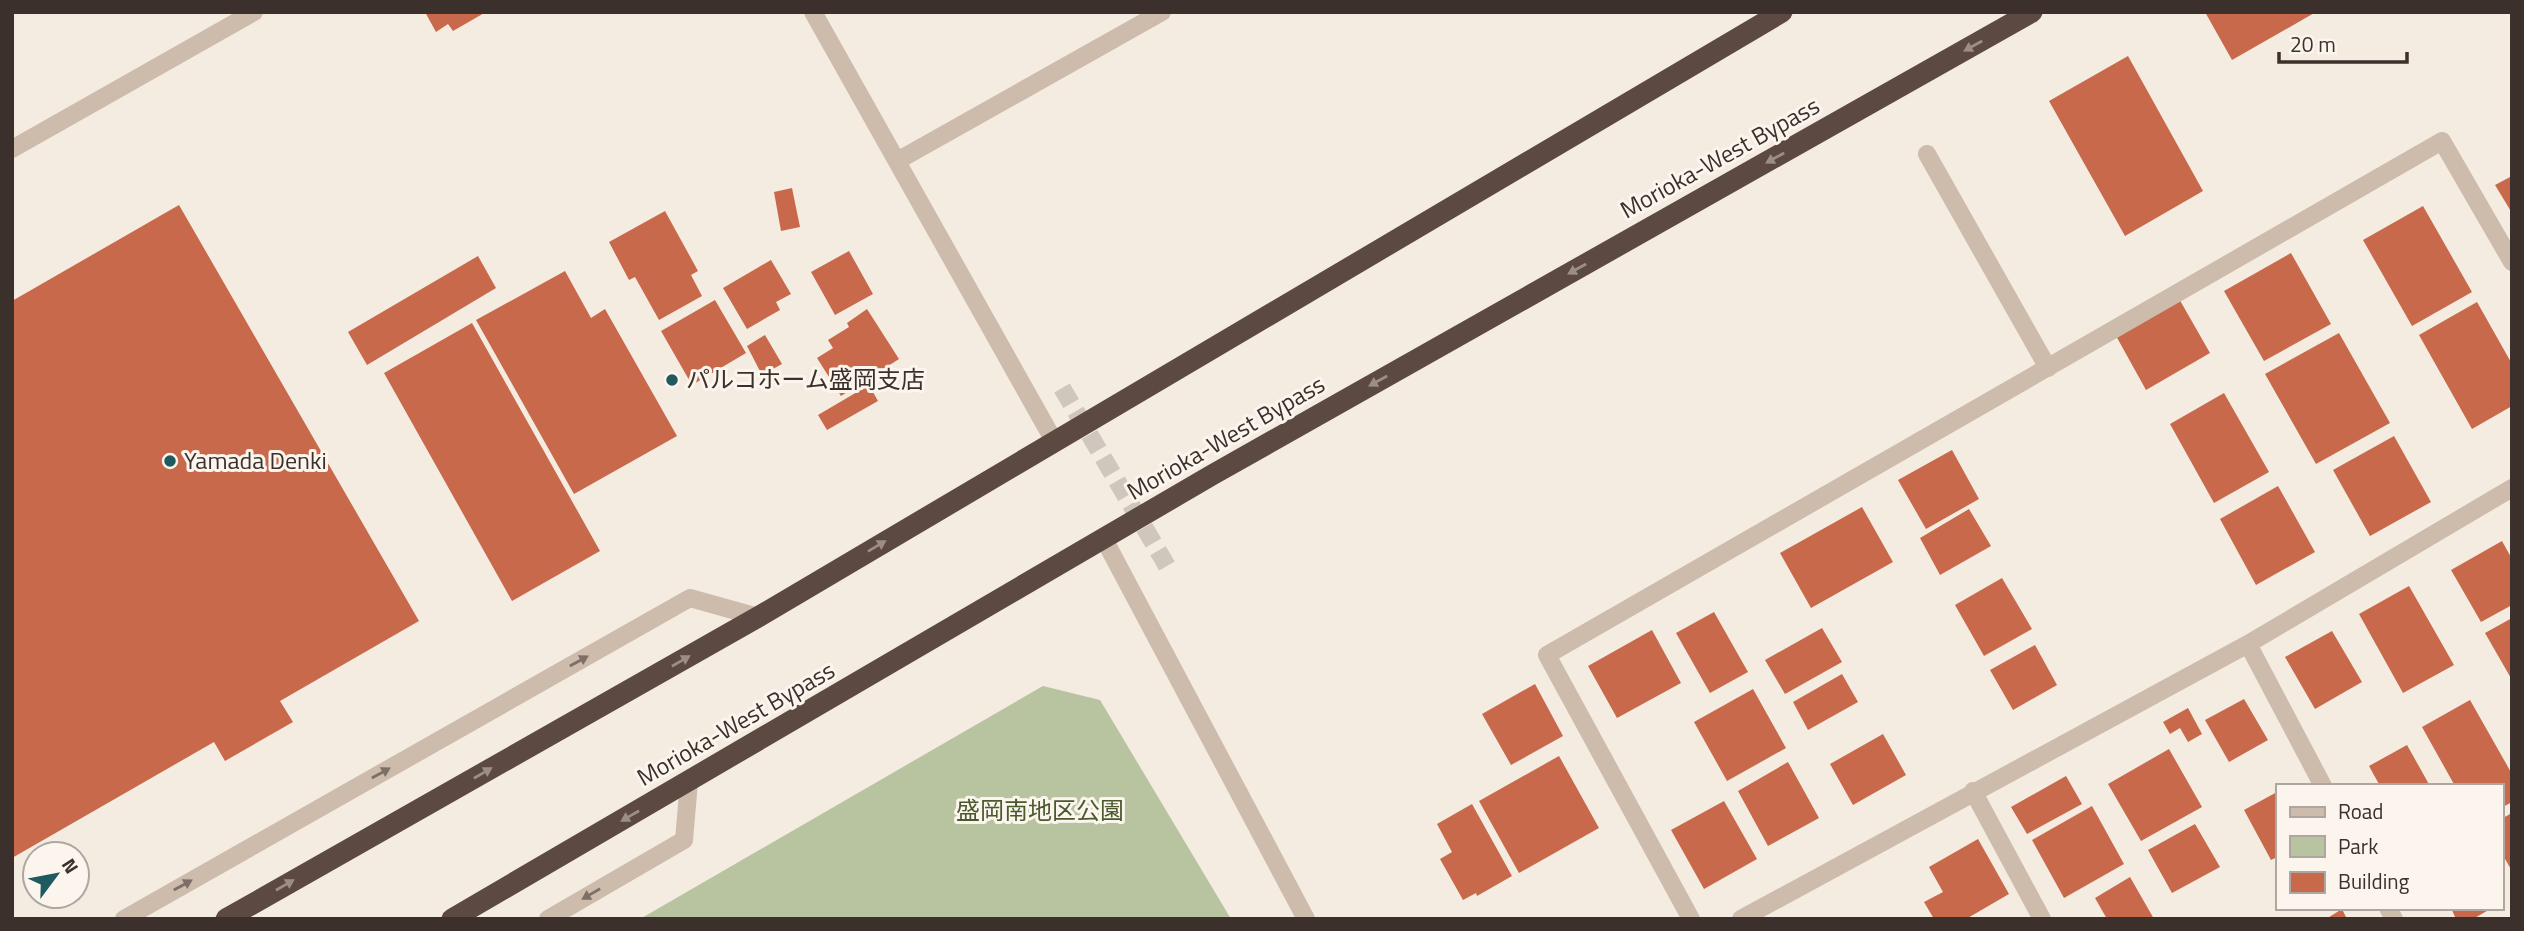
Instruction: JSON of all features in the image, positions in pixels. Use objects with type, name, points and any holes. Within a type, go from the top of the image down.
[{"type":"highway","points":[[226,919],[758,617],[1782,12]]},
{"type":"highway","name":"Morioka-West Bypass","points":[[452,919],[1212,475],[2032,12]]},
{"type":"street","points":[[12,149],[254,12]]},
{"type":"street","points":[[813,12],[1054,441]]},
{"type":"street","points":[[897,161],[1162,12]]},
{"type":"street","points":[[1690,919],[1547,655],[2442,141],[2512,262]]},
{"type":"street","points":[[1927,154],[2048,368]]},
{"type":"street","points":[[1741,919],[2248,644],[2510,492]]},
{"type":"street","points":[[1104,539],[1306,919]]},
{"type":"street","points":[[124,919],[690,598],[758,617]]},
{"type":"street","points":[[2248,644],[2322,784]]},
{"type":"street","points":[[548,919],[684,840],[689,782]]},
{"type":"street","points":[[1973,791],[2042,919]]},
{"type":"green space","name":"盛岡南地区公園","points":[[1043,686],[1100,700],[1231,919],[640,919]]},
{"type":"building","points":[[425,12],[486,12],[453,31],[448,24],[436,32]]},
{"type":"building","points":[[2205,12],[2316,12],[2232,60]]},
{"type":"building","points":[[2128,56],[2203,191],[2125,236],[2049,101]]},
{"type":"building","points":[[2512,176],[2512,213],[2495,185]]},
{"type":"building","points":[[792,188],[800,227],[781,231],[774,192]]},
{"type":"building","name":"Yamada Denki","points":[[179,205],[419,621],[280,701],[293,722],[225,761],[214,742],[43,840],[21,840],[21,853],[12,858],[12,301]]},
{"type":"building","points":[[2423,206],[2472,292],[2412,326],[2363,240]]},
{"type":"building","points":[[665,211],[698,271],[691,275],[702,296],[659,320],[635,277],[629,280],[609,242]]},
{"type":"building","points":[[849,251],[873,294],[835,315],[811,272]]},
{"type":"building","points":[[2291,253],[2331,324],[2264,361],[2224,291]]},
{"type":"building","points":[[478,256],[496,288],[367,365],[348,332]]},
{"type":"building","points":[[771,260],[791,294],[776,302],[780,310],[747,329],[723,288]]},
{"type":"building","points":[[565,271],[591,318],[605,309],[677,436],[574,494],[476,320]]},
{"type":"building","points":[[2178,297],[2210,353],[2146,390],[2115,334]]},
{"type":"building","points":[[715,300],[746,353],[692,385],[661,331]]},
{"type":"building","points":[[2477,302],[2512,364],[2512,406],[2472,429],[2419,335]]},
{"type":"building","points":[[867,309],[899,359],[841,396],[817,358],[833,348],[828,340],[849,327],[847,323]]},
{"type":"building","points":[[472,323],[600,551],[512,601],[384,373]]},
{"type":"building","points":[[2339,333],[2390,423],[2316,464],[2265,374]]},
{"type":"building","points":[[765,335],[782,364],[762,375],[747,346]]},
{"type":"building","points":[[869,385],[878,401],[827,430],[818,415]]},
{"type":"building","points":[[2224,393],[2269,472],[2214,503],[2170,424]]},
{"type":"building","points":[[2394,436],[2431,502],[2370,536],[2333,470]]},
{"type":"building","points":[[1952,450],[1979,499],[1926,529],[1898,480]]},
{"type":"building","points":[[2278,486],[2315,552],[2256,585],[2220,519]]},
{"type":"building","points":[[1862,507],[1893,562],[1811,608],[1780,553]]},
{"type":"building","points":[[1969,509],[1991,546],[1940,575],[1920,538]]},
{"type":"building","points":[[2502,541],[2512,559],[2512,605],[2481,622],[2451,570]]},
{"type":"building","points":[[2002,578],[2032,629],[1984,656],[1955,605]]},
{"type":"building","points":[[2409,586],[2454,665],[2403,693],[2359,614]]},
{"type":"building","points":[[1714,612],[1748,672],[1710,693],[1676,633]]},
{"type":"building","points":[[2512,618],[2512,680],[2485,633]]},
{"type":"building","points":[[1822,628],[1842,662],[1785,694],[1765,660]]},
{"type":"building","points":[[1652,630],[1681,683],[1617,718],[1588,666]]},
{"type":"building","points":[[2332,631],[2362,682],[2315,709],[2285,657]]},
{"type":"building","points":[[2035,645],[2057,685],[2013,710],[1990,670]]},
{"type":"building","points":[[1842,674],[1858,702],[1808,730],[1793,702]]},
{"type":"building","points":[[1535,684],[1563,736],[1511,765],[1482,714]]},
{"type":"building","points":[[1753,689],[1786,748],[1727,781],[1694,722]]},
{"type":"building","points":[[2244,699],[2268,740],[2229,762],[2205,720]]},
{"type":"building","points":[[2470,700],[2512,774],[2512,802],[2503,807],[2503,784],[2454,784],[2422,727]]},
{"type":"building","points":[[2188,708],[2202,734],[2188,742],[2180,728],[2170,734],[2163,722]]},
{"type":"building","points":[[1883,734],[1906,775],[1853,805],[1830,764]]},
{"type":"building","points":[[2407,745],[2429,784],[2379,784],[2369,766]]},
{"type":"building","points":[[2169,749],[2202,807],[2141,841],[2108,784]]},
{"type":"building","points":[[1559,756],[1599,828],[1519,873],[1479,801]]},
{"type":"building","points":[[1788,762],[1819,818],[1768,846],[1738,791]]},
{"type":"building","points":[[2066,776],[2082,804],[2027,834],[2011,807]]},
{"type":"building","points":[[2276,793],[2276,858],[2271,860],[2244,810]]},
{"type":"building","points":[[1724,801],[1757,859],[1704,889],[1671,830]]},
{"type":"building","points":[[1472,804],[1512,876],[1477,896],[1476,893],[1463,900],[1440,859],[1452,852],[1437,824]]},
{"type":"building","points":[[2092,806],[2124,864],[2064,898],[2032,840]]},
{"type":"building","points":[[2512,813],[2512,871],[2503,855],[2503,818]]},
{"type":"building","points":[[2195,824],[2220,867],[2172,893],[2148,850]]},
{"type":"building","points":[[1978,839],[2009,894],[1966,919],[1934,919],[1924,902],[1943,892],[1929,867]]},
{"type":"building","points":[[2130,877],[2154,919],[2107,919],[2095,898]]},
{"type":"building","points":[[2342,910],[2347,919],[2326,919]]},
{"type":"building","points":[[2452,910],[2489,910],[2473,919],[2456,919]]},
{"type":"tunnel","points":[[1062,388],[1167,566]]},
{"type":"place","name":"パルコホーム盛岡支店","points":[[672,380]]},
{"type":"place","name":"Yamada Denki","points":[[170,461]]}]
